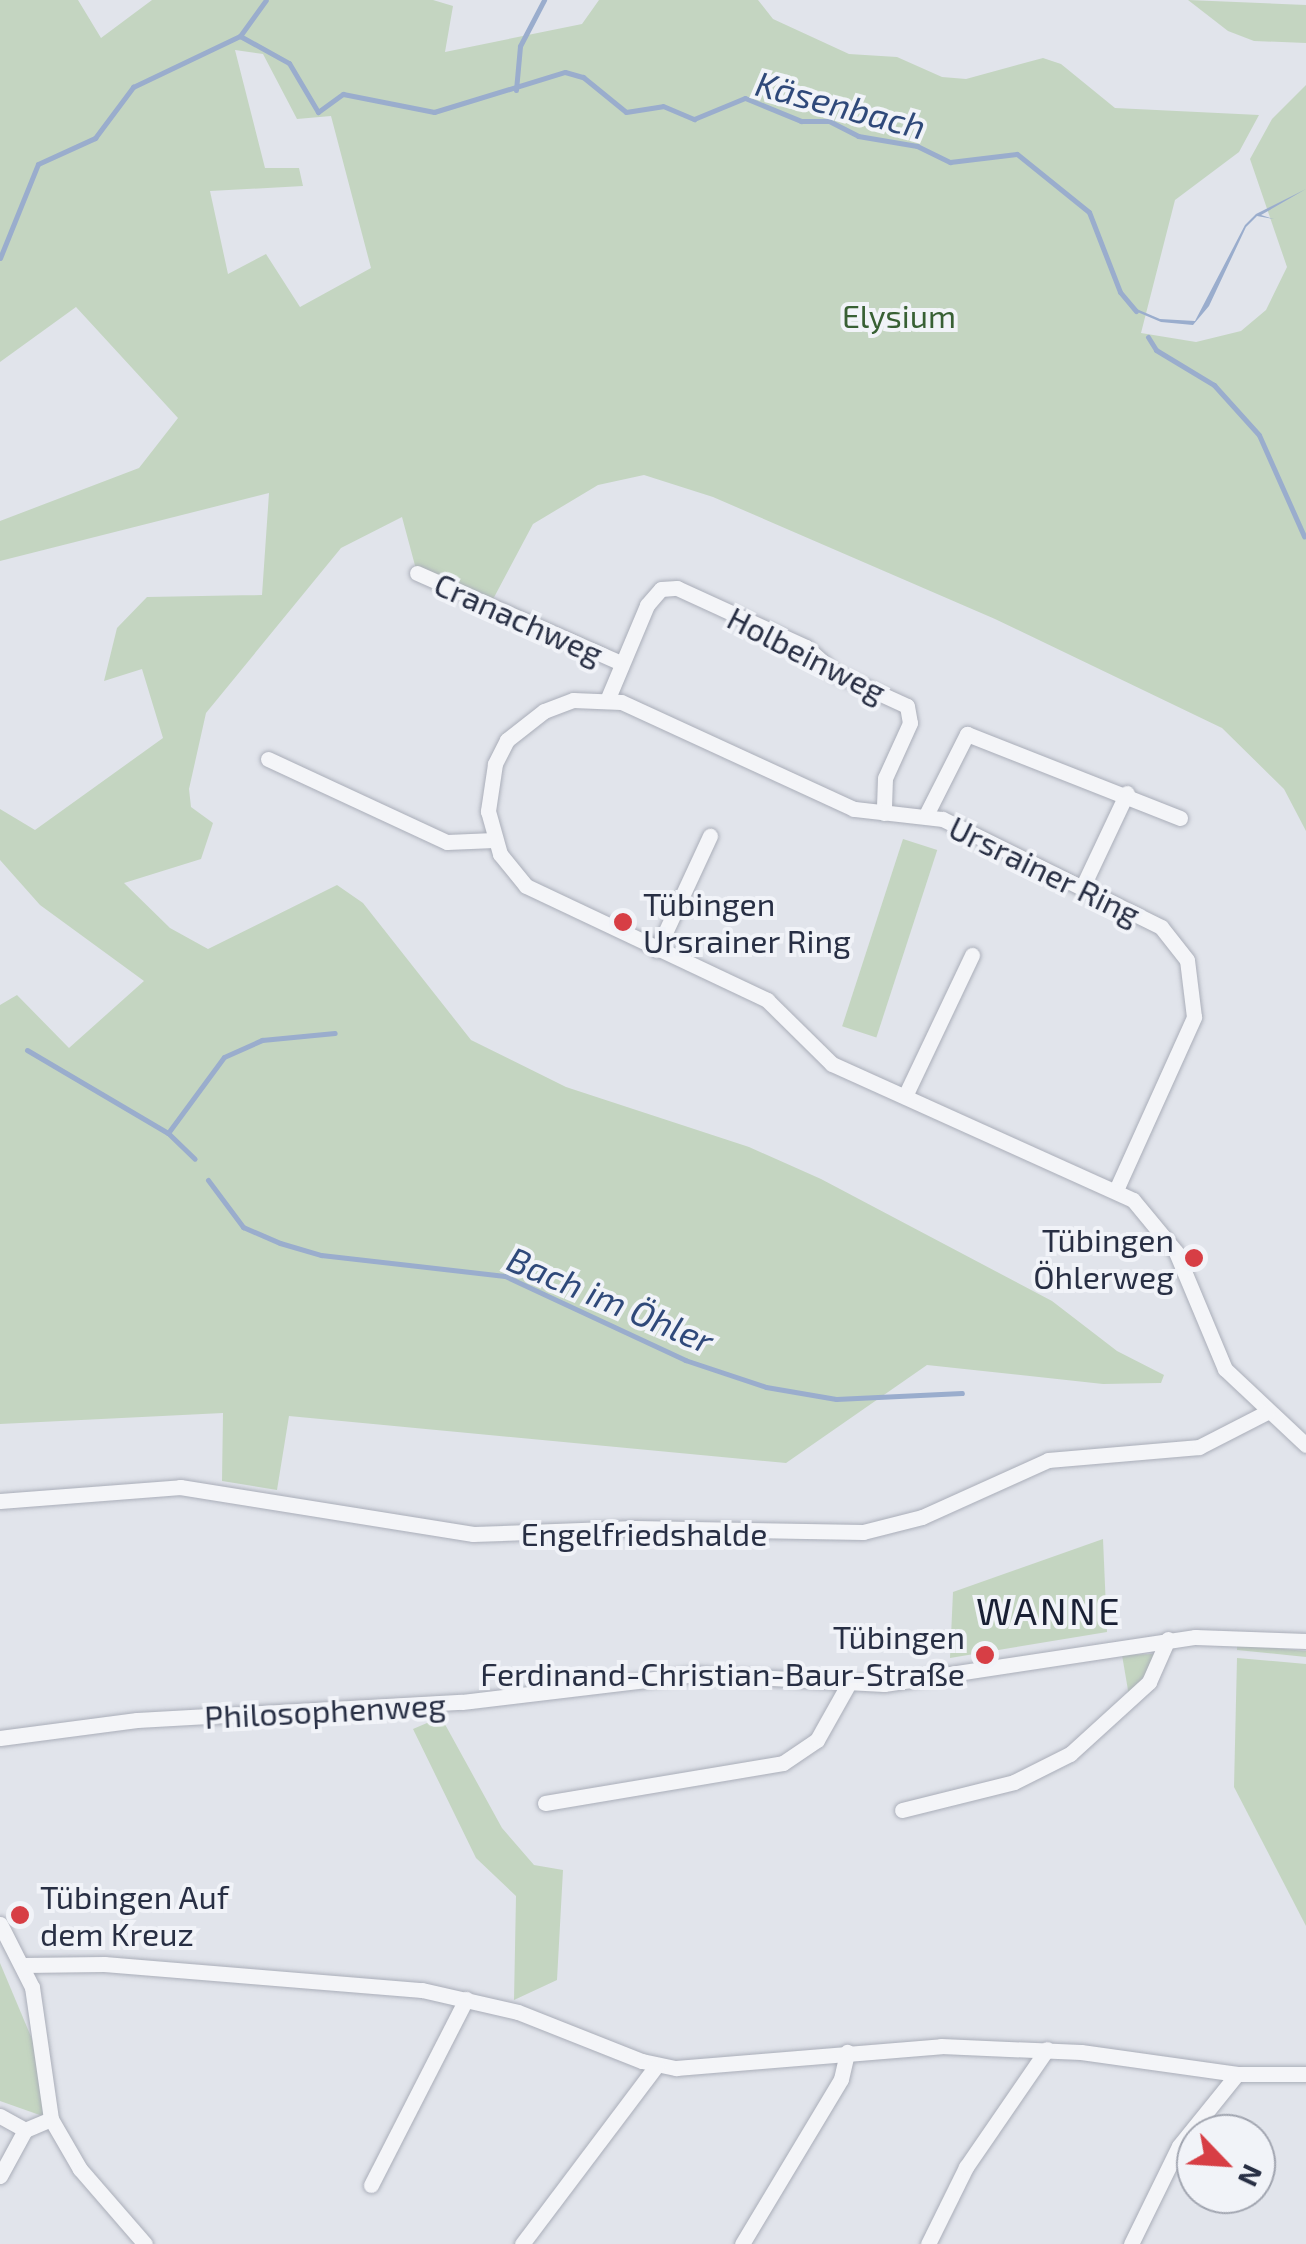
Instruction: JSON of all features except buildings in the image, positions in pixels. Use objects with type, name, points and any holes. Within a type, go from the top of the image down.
[{"type":"street","name":"Cranachweg","points":[[418,572],[621,662]]},
{"type":"street","name":"Holbeinweg","points":[[608,698],[647,605],[670,586],[806,646],[835,673],[907,706],[910,723],[886,778],[884,813]]},
{"type":"street","name":"Ursrainer Ring","points":[[608,698],[854,810],[926,815],[1161,928],[1187,960],[1194,989],[1190,1031],[1116,1190]]},
{"type":"street","points":[[608,698],[560,704],[507,740],[488,794],[494,840],[532,891],[767,1000],[814,1053],[1116,1190],[1166,1235],[1216,1354],[1267,1412],[1306,1445]]},
{"type":"street","points":[[926,815],[967,734],[1082,783],[1127,794],[1180,818]]},
{"type":"street","points":[[268,759],[448,842],[494,840]]},
{"type":"street","points":[[1082,888],[1127,794]]},
{"type":"street","points":[[657,950],[710,836]]},
{"type":"street","points":[[906,1094],[972,955]]},
{"type":"street","name":"Engelfriedshalde","points":[[0,1500],[180,1486],[473,1534],[634,1528],[863,1532],[939,1511],[1048,1460],[1199,1446],[1267,1412]]},
{"type":"street","points":[[902,1810],[1000,1787],[1070,1754],[1148,1682],[1168,1639]]},
{"type":"street","name":"Philosophenweg","points":[[0,1738],[137,1720],[462,1702],[698,1674],[849,1683],[928,1678],[1168,1639],[1306,1641]]},
{"type":"street","points":[[545,1803],[783,1763],[816,1740],[849,1683]]},
{"type":"street","points":[[0,1924],[24,1965],[50,2119],[80,2169],[145,2244]]},
{"type":"street","points":[[24,1965],[69,1962],[261,1976],[466,1999],[532,2016],[657,2065],[721,2068],[847,2052],[1048,2049],[1237,2074],[1306,2074]]},
{"type":"street","points":[[370,2185],[466,1999]]},
{"type":"street","points":[[928,2244],[966,2167],[1048,2049]]},
{"type":"street","points":[[742,2244],[773,2183],[836,2088],[847,2052]]},
{"type":"street","points":[[522,2244],[657,2065]]},
{"type":"street","points":[[1131,2244],[1179,2146],[1237,2074]]},
{"type":"street","points":[[0,2116],[25,2130]]},
{"type":"street","points":[[0,2176],[25,2130],[50,2119]]},
{"type":"green space","name":"Elysium","points":[[0,0],[78,0],[101,38],[152,0],[433,0],[453,6],[445,52],[582,24],[599,0],[758,0],[773,19],[849,54],[897,57],[942,77],[966,79],[1043,58],[1061,64],[1115,108],[1259,115],[1239,152],[1175,200],[1141,333],[1196,342],[1241,331],[1266,310],[1287,267],[1250,159],[1272,119],[1306,85],[1306,831],[1284,789],[1222,728],[995,619],[713,497],[644,475],[598,485],[533,524],[491,603],[417,573],[402,517],[341,548],[206,713],[189,789],[191,807],[213,823],[201,859],[124,883],[170,928],[208,949],[337,885],[363,903],[471,1040],[566,1087],[749,1147],[821,1179],[1052,1301],[1117,1351],[1164,1375],[1161,1383],[1103,1384],[927,1365],[786,1463],[289,1416],[277,1490],[222,1481],[223,1413],[0,1424],[0,1005],[17,995],[69,1048],[144,981],[40,905],[0,860],[0,809],[35,830],[163,738],[142,669],[104,681],[117,628],[147,597],[262,595],[269,493],[0,561],[0,521],[139,468],[178,418],[76,307],[0,362]],"holes":[[[235,50],[263,54],[297,119],[331,116],[371,268],[300,307],[266,254],[228,274],[210,191],[303,186],[299,168],[265,168]]]},
{"type":"green space","points":[[1188,0],[1306,5],[1306,43],[1254,41],[1228,31]]},
{"type":"green space","points":[[903,839],[937,850],[876,1037],[842,1026]]},
{"type":"green space","points":[[1103,1539],[1107,1632],[950,1658],[953,1592]]},
{"type":"green space","points":[[1237,1645],[1306,1651],[1306,1657],[1237,1650]]},
{"type":"green space","points":[[1154,1654],[1154,1663],[1129,1696],[1122,1655]]},
{"type":"green space","points":[[1237,1658],[1306,1664],[1306,1926],[1234,1787]]},
{"type":"green space","points":[[441,1717],[502,1828],[534,1865],[563,1870],[557,1980],[514,2000],[516,1896],[476,1858],[413,1729]]},
{"type":"green space","points":[[0,1963],[40,2058],[51,2119],[0,2101]]},
{"type":"water","points":[[1306,189],[1261,215],[1274,219],[1257,216],[1246,227],[1209,306],[1193,325],[1161,322],[1132,307],[1160,319],[1195,321],[1245,225],[1256,214]]},
{"type":"waterway","points":[[240,36],[266,0]]},
{"type":"waterway","points":[[516,90],[520,46],[544,0]]},
{"type":"waterway","name":"Käsenbach","points":[[0,258],[38,164],[95,138],[133,87],[240,36],[289,63],[318,112],[343,94],[434,112],[565,72],[583,77],[626,112],[663,106],[694,119],[745,98],[801,121],[829,121],[858,136],[917,146],[950,162],[1017,154],[1089,212],[1120,292],[1136,311]]},
{"type":"waterway","points":[[1148,337],[1156,350],[1214,385],[1259,435],[1304,536]]},
{"type":"waterway","points":[[168,1133],[224,1057],[262,1040],[335,1033]]},
{"type":"waterway","name":"Bach im Öhler","points":[[27,1050],[168,1133],[195,1159]]},
{"type":"waterway","name":"Bach im Öhler","points":[[208,1180],[243,1227],[280,1243],[321,1255],[505,1276],[685,1360],[766,1387],[836,1399],[962,1393]]},
{"type":"place","name":"Tübingen Ursrainer Ring","points":[[623,922]]},
{"type":"place","name":"Tübingen Öhlerweg","points":[[1194,1258]]},
{"type":"place","name":"Tübingen Ferdinand-Christian-Baur-Straße","points":[[985,1655]]},
{"type":"place","name":"Tübingen Auf dem Kreuz","points":[[20,1915]]},
{"type":"district","name":"WANNE","points":[[1049,1611]]}]
